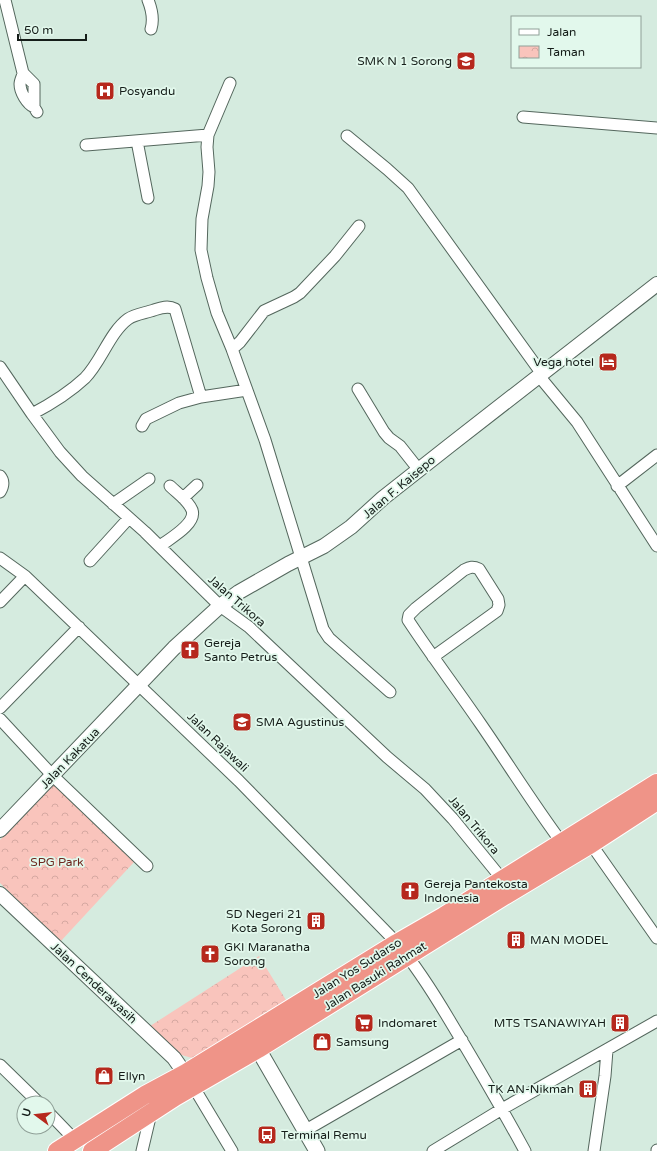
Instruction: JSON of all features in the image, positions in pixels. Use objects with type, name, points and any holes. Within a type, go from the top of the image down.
[{"type":"highway","name":"Jalan Yos Sudarso","points":[[57,1151],[145,1096],[190,1080],[403,949],[444,916],[562,843],[657,797]]},
{"type":"highway","name":"Jalan Basuki Rahmat","points":[[92,1151],[150,1113],[190,1080],[258,1049],[403,949],[591,844],[626,812]]},
{"type":"main road","points":[[258,1049],[317,1151]]},
{"type":"street","points":[[5,0],[23,74],[34,84],[35,110]]},
{"type":"street","points":[[148,0],[153,16],[151,29]]},
{"type":"street","points":[[230,83],[208,135],[207,147],[209,172],[202,219],[201,250],[207,278],[217,313],[232,349],[265,440],[323,629],[329,638],[390,692]]},
{"type":"street","points":[[523,117],[657,128]]},
{"type":"street","points":[[86,145],[208,135]]},
{"type":"street","points":[[346,136],[408,188],[541,375],[577,422],[657,546]]},
{"type":"street","points":[[137,141],[148,198]]},
{"type":"street","points":[[232,349],[240,342],[264,311],[300,293],[335,256],[360,226]]},
{"type":"street","name":"Jalan F. Kaisepo","points":[[140,685],[174,648],[220,606],[239,592],[324,546],[351,527],[419,470],[657,284]]},
{"type":"street","points":[[32,414],[64,396],[85,378],[93,369],[116,332],[129,319],[164,307],[175,308],[201,397]]},
{"type":"street","name":"Jalan Trikora","points":[[0,368],[60,452],[82,476],[160,546],[220,606],[249,627],[387,757],[425,789],[453,819],[502,879]]},
{"type":"street","points":[[358,389],[384,432],[389,438],[400,446],[419,470]]},
{"type":"street","points":[[142,426],[146,419],[179,403],[201,397],[247,390]]},
{"type":"street","points":[[618,486],[657,455]]},
{"type":"street","points":[[0,476],[3,480],[3,484],[0,492]]},
{"type":"street","points":[[113,504],[149,479]]},
{"type":"street","points":[[184,498],[197,485]]},
{"type":"street","points":[[160,546],[179,532],[190,521],[193,514],[184,498],[170,486]]},
{"type":"street","points":[[90,561],[129,518]]},
{"type":"street","name":"Jalan Rajawali","points":[[0,558],[25,576],[239,781],[403,949],[430,988],[462,1040],[525,1151]]},
{"type":"street","points":[[433,657],[466,635],[499,608],[498,599],[479,570],[475,567],[470,567],[464,570],[409,614],[408,620],[433,657],[480,722],[562,843]]},
{"type":"street","points":[[0,602],[25,576]]},
{"type":"street","points":[[0,708],[79,627]]},
{"type":"street","name":"Jalan Kakatua","points":[[0,830],[140,685]]},
{"type":"street","points":[[0,719],[53,776],[147,866]]},
{"type":"street","points":[[591,844],[657,938]]},
{"type":"street","name":"Jalan Cenderawasih","points":[[0,894],[174,1058],[190,1080]]},
{"type":"street","points":[[433,1151],[502,1109],[657,1021]]},
{"type":"street","points":[[306,1130],[462,1040]]},
{"type":"street","points":[[594,1151],[604,1083],[607,1050]]},
{"type":"street","points":[[0,1065],[31,1095]]},
{"type":"street","points":[[190,1080],[232,1151]]},
{"type":"street","points":[[142,1151],[150,1113]]},
{"type":"street","points":[[56,1120],[74,1139]]},
{"type":"green space","name":"SPG Park","points":[[55,783],[135,861],[60,942],[0,883],[0,840]]},
{"type":"green space","points":[[259,956],[289,1005],[199,1060],[171,1052],[147,1028]]},
{"type":"place","name":"SMK N 1 Sorong","points":[[466,61]]},
{"type":"place","name":"Posyandu","points":[[105,91]]},
{"type":"place","name":"Vega hotel","points":[[608,362]]},
{"type":"place","name":"Gereja Santo Petrus","points":[[190,650]]},
{"type":"place","name":"SMA Agustinus","points":[[242,722]]},
{"type":"place","name":"Gereja Pantekosta Indonesia","points":[[410,891]]},
{"type":"place","name":"SD Negeri 21 Kota Sorong","points":[[316,921]]},
{"type":"place","name":"MAN MODEL","points":[[516,940]]},
{"type":"place","name":"GKI Maranatha Sorong","points":[[210,954]]},
{"type":"place","name":"Indomaret","points":[[364,1023]]},
{"type":"place","name":"MTS TSANAWIYAH","points":[[620,1023]]},
{"type":"place","name":"Samsung","points":[[322,1042]]},
{"type":"place","name":"Ellyn","points":[[104,1076]]},
{"type":"place","name":"TK AN-Nikmah","points":[[588,1089]]},
{"type":"place","name":"Terminal Remu","points":[[267,1135]]}]
